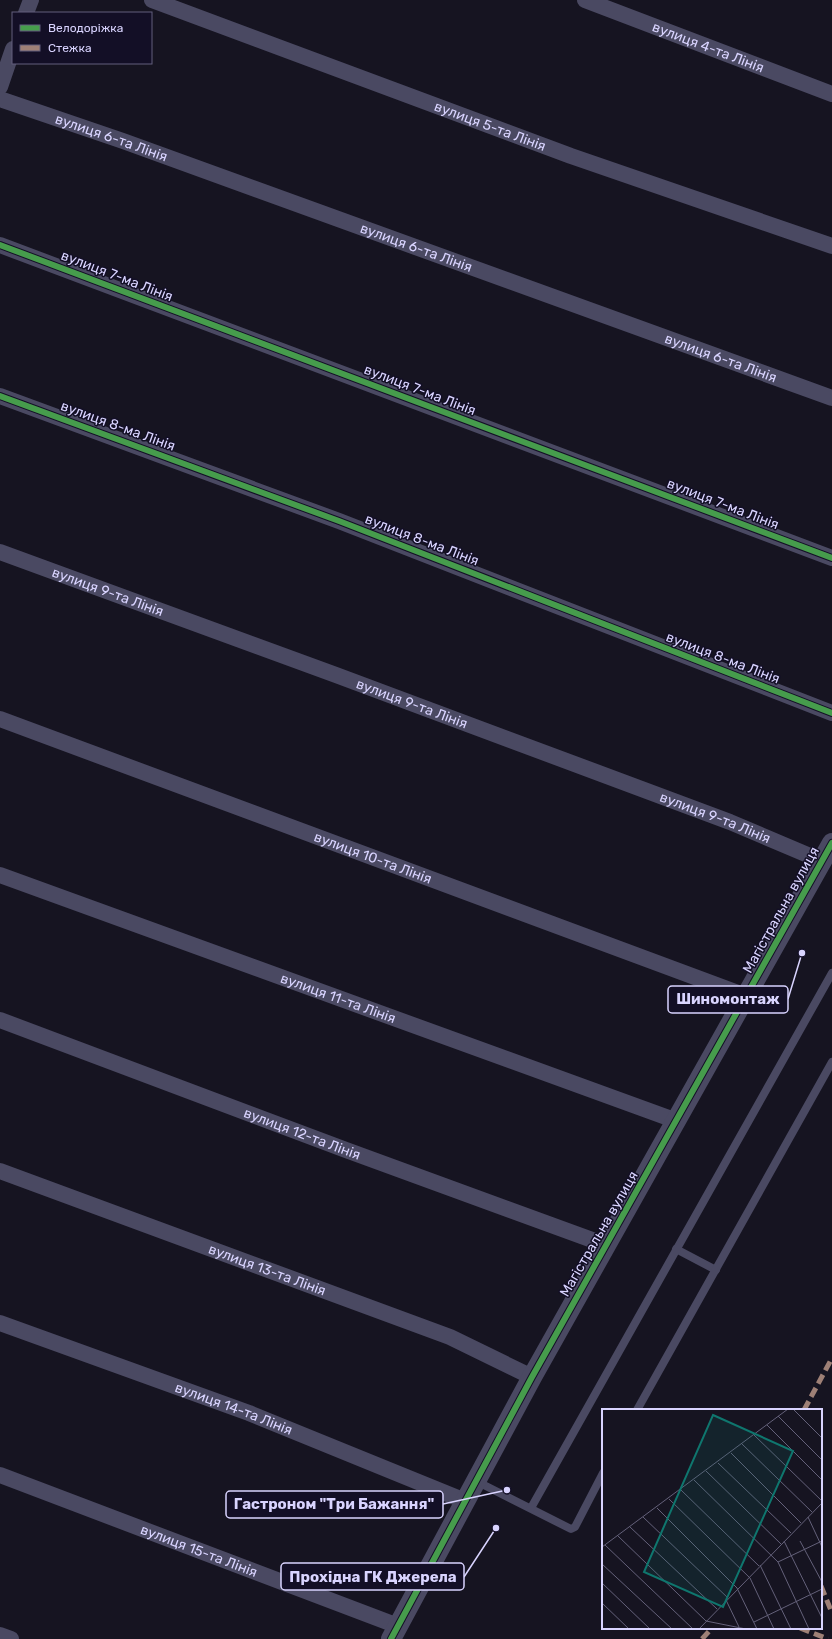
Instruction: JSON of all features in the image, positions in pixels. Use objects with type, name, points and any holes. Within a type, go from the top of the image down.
[{"type":"street","points":[[26,12],[31,0]]},
{"type":"street","name":"вулиця 5-та Лінія","points":[[152,0],[571,156],[832,246]]},
{"type":"street","name":"вулиця 4-та Лінія","points":[[585,0],[832,94]]},
{"type":"street","points":[[1,78],[12,51]]},
{"type":"street","name":"вулиця 6-та Лінія","points":[[0,99],[124,141],[832,398]]},
{"type":"street","name":"вулиця 7-ма Лінія","points":[[0,245],[832,558]]},
{"type":"street","name":"вулиця 8-ма Лінія","points":[[0,396],[339,521],[832,713]]},
{"type":"street","name":"вулиця 9-та Лінія","points":[[0,552],[328,672],[730,822],[822,861]]},
{"type":"street","name":"вулиця 10-та Лінія","points":[[0,718],[746,996]]},
{"type":"street","name":"Магістральна вулиця","points":[[395,1633],[532,1377],[832,843]]},
{"type":"street","name":"вулиця 11-та Лінія","points":[[0,875],[677,1121]]},
{"type":"street","name":"вулиця 12-та Лінія","points":[[0,1020],[346,1150],[606,1245]]},
{"type":"street","name":"вулиця 13-та Лінія","points":[[0,1171],[450,1337],[532,1377]]},
{"type":"street","name":"вулиця 14-та Лінія","points":[[0,1323],[249,1413],[465,1501]]},
{"type":"street","name":"вулиця 15-та Лінія","points":[[0,1475],[395,1633]]},
{"type":"street","points":[[0,1635],[11,1639]]},
{"type":"lane","points":[[531,1508],[832,974]]},
{"type":"lane","points":[[638,1409],[832,1062]]},
{"type":"lane","points":[[676,1249],[716,1270]]},
{"type":"lane","points":[[476,1481],[573,1529],[602,1474]]},
{"type":"marked path","points":[[805,1409],[832,1358]]},
{"type":"marked path","points":[[822,1588],[832,1613]]},
{"type":"marked path","points":[[702,1639],[711,1629]]},
{"type":"marked path","points":[[803,1629],[828,1639]]},
{"type":"cycle path","points":[[0,245],[832,558]]},
{"type":"cycle path","points":[[0,396],[339,521],[832,713]]},
{"type":"cycle path","points":[[391,1639],[532,1377],[832,843]]},
{"type":"place","name":"Шиномонтаж","points":[[802,953]]},
{"type":"place","name":"Гастроном \"Три Бажання\"","points":[[507,1490]]},
{"type":"place","name":"Прохідна ГК Джерела","points":[[496,1528]]}]
